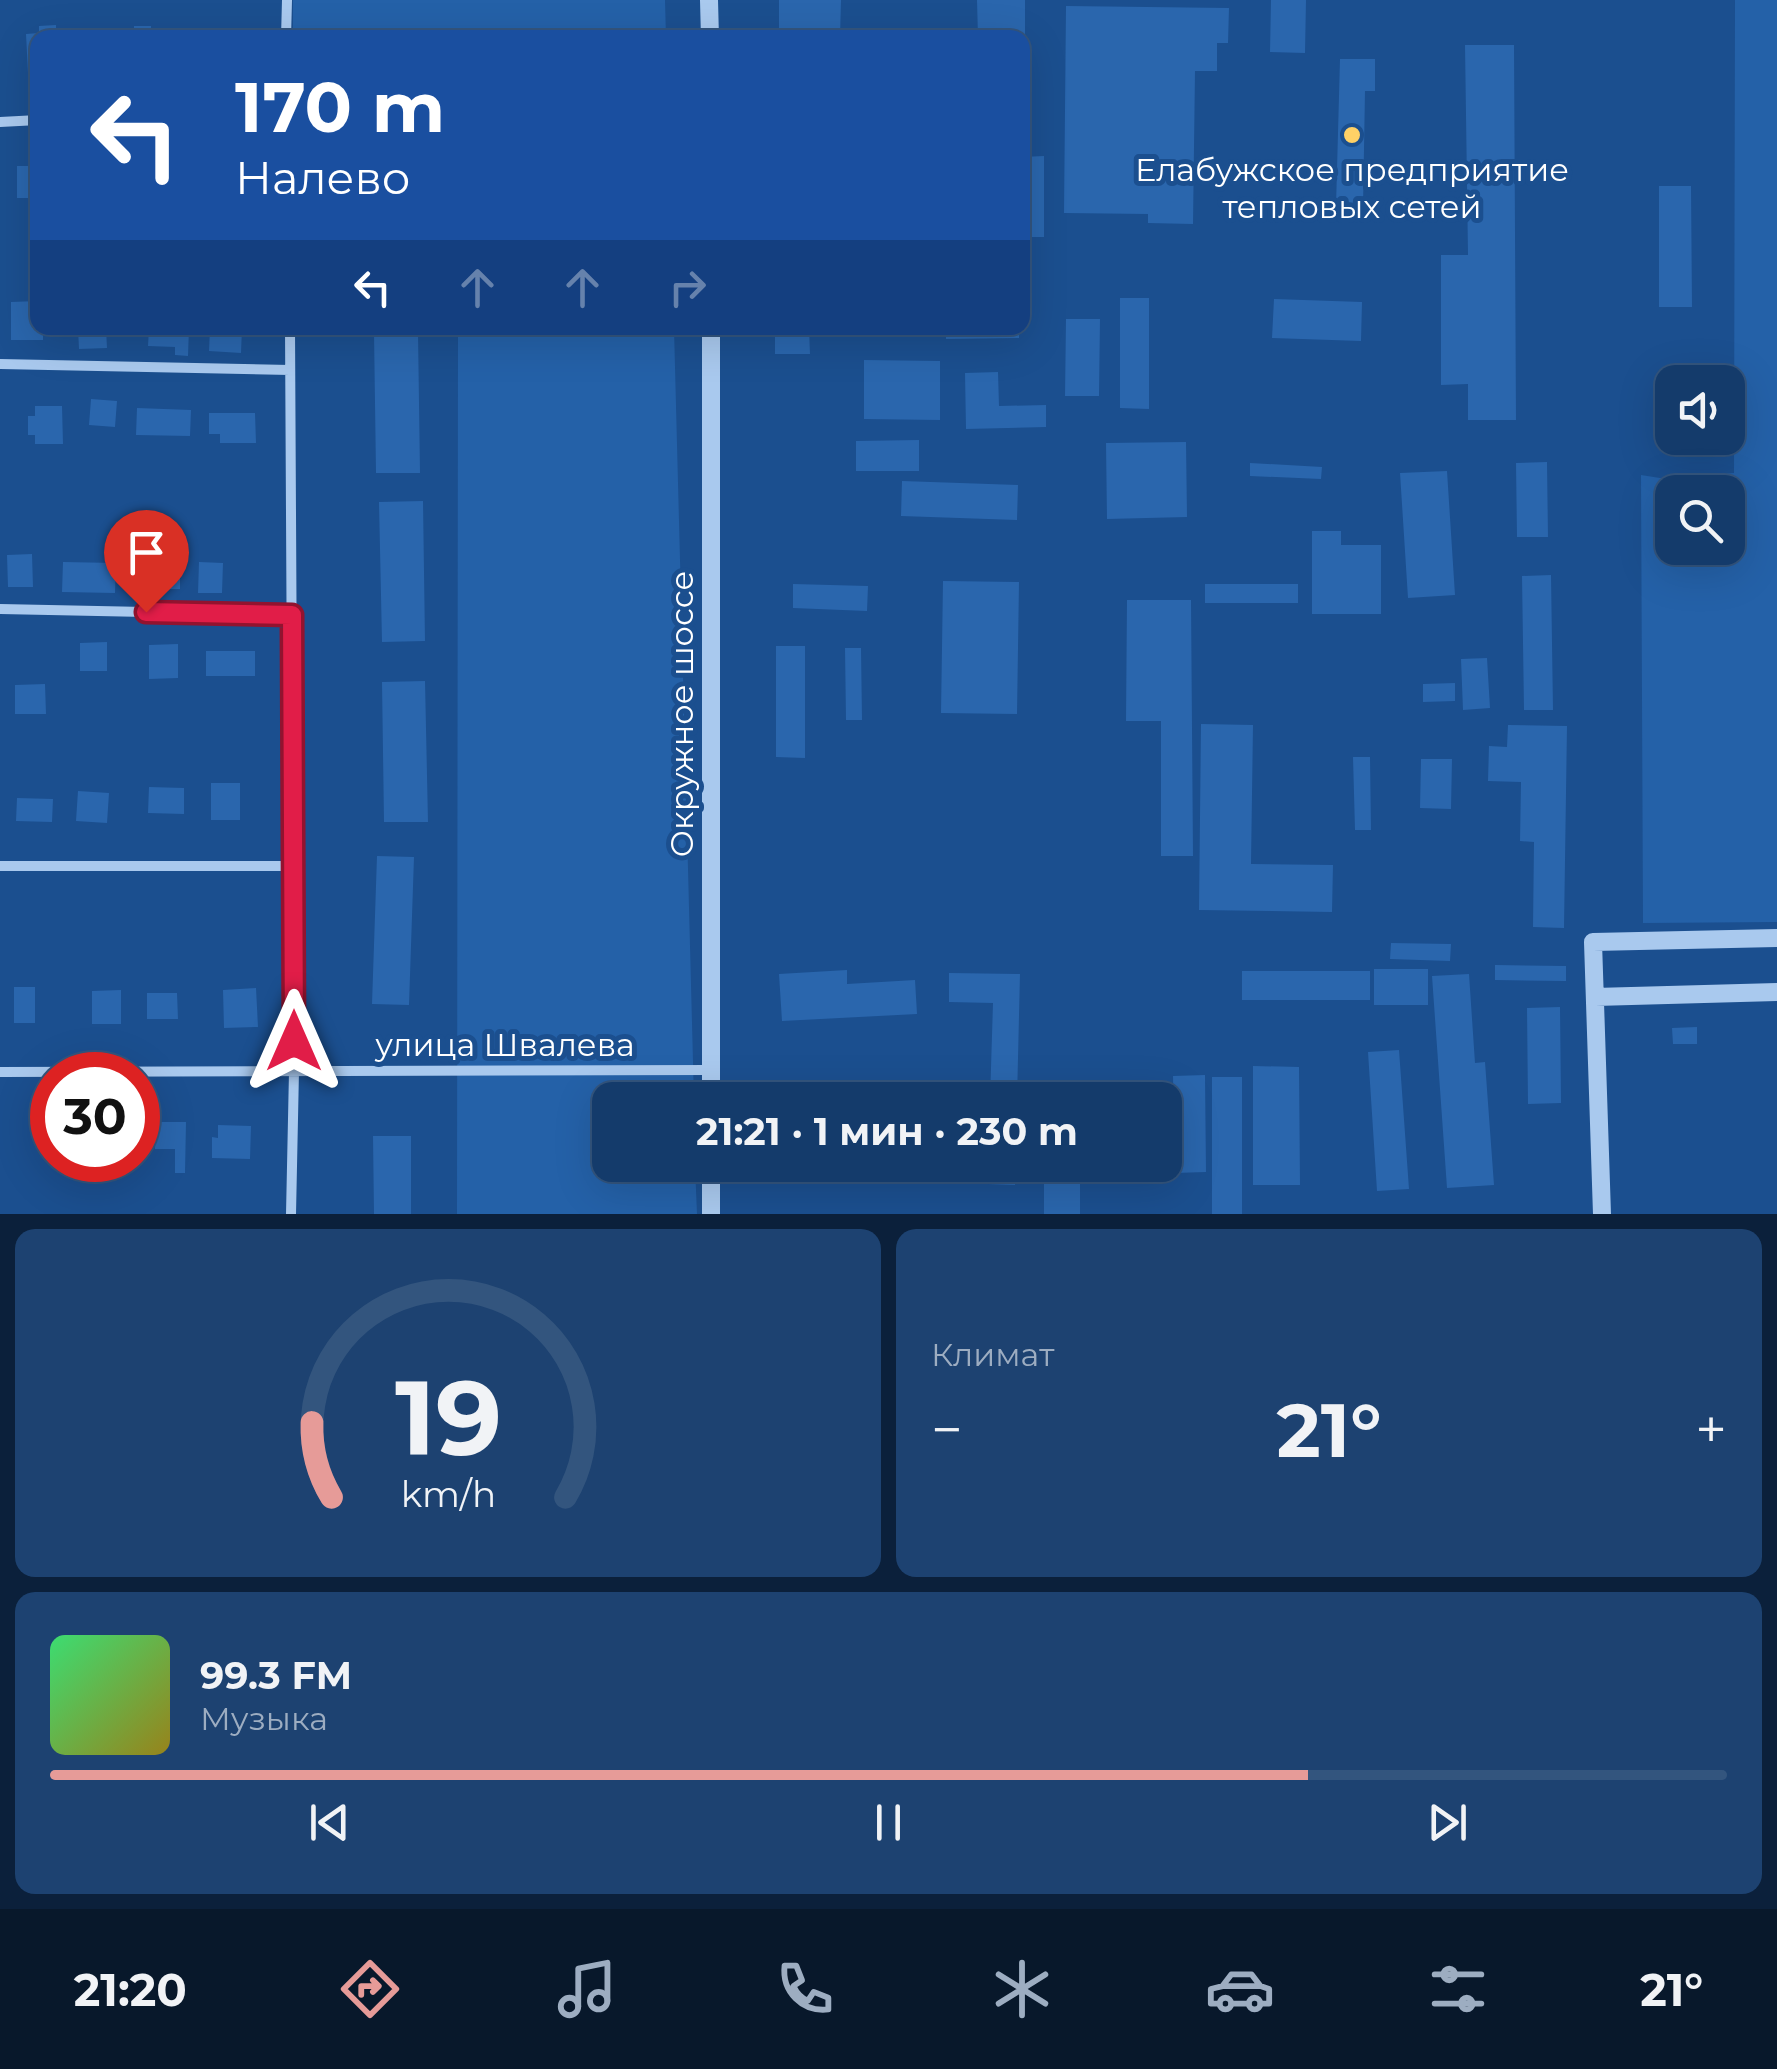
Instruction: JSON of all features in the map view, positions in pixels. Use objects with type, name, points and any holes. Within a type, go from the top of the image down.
[{"type":"street","points":[[286,30],[287,0]]},
{"type":"street","points":[[710,0],[710,30]]},
{"type":"street","points":[[0,122],[30,120]]},
{"type":"street","points":[[290,335],[294,1071],[291,1214]]},
{"type":"street","name":"Окружное шоссе","points":[[710,1082],[711,335]]},
{"type":"street","points":[[0,364],[290,370]]},
{"type":"street","points":[[0,609],[292,615]]},
{"type":"street","points":[[0,866],[293,866]]},
{"type":"street","points":[[1602,1214],[1593,942],[1777,938]]},
{"type":"street","points":[[1595,997],[1777,992]]},
{"type":"street","name":"улица Швалева","points":[[0,1072],[710,1070]]},
{"type":"street","points":[[711,1182],[711,1214]]},
{"type":"shaded area","points":[[293,0],[665,0],[666,30],[293,30]]},
{"type":"shaded area","points":[[1735,0],[1777,0],[1777,922],[1643,923],[1641,475],[1655,477],[1655,565],[1745,565],[1745,475],[1704,475],[1734,473],[1734,455],[1745,455],[1745,365],[1734,365]]},
{"type":"shaded area","points":[[458,335],[674,335],[694,1082],[592,1082],[592,1182],[696,1182],[697,1214],[457,1214]]},
{"type":"building","points":[[779,0],[841,0],[840,30],[779,30]]},
{"type":"building","points":[[977,0],[1025,0],[1025,30],[978,30]]},
{"type":"building","points":[[1271,0],[1306,0],[1305,53],[1270,52]]},
{"type":"building","points":[[1066,6],[1229,8],[1228,43],[1217,43],[1217,71],[1195,71],[1193,224],[1148,223],[1148,214],[1064,213]]},
{"type":"building","points":[[56,25],[56,30],[39,30],[39,26]]},
{"type":"building","points":[[134,26],[151,26],[151,30],[134,30]]},
{"type":"building","points":[[26,34],[30,34],[30,73],[28,73]]},
{"type":"building","points":[[1465,45],[1514,45],[1516,420],[1468,420],[1468,384],[1441,385],[1441,255],[1468,255]]},
{"type":"building","points":[[1340,59],[1375,59],[1375,91],[1365,91],[1363,207],[1336,206]]},
{"type":"building","points":[[1044,156],[1044,237],[1030,237],[1030,157]]},
{"type":"building","points":[[17,166],[30,166],[30,198],[17,198]]},
{"type":"building","points":[[1659,186],[1691,186],[1692,307],[1659,307]]},
{"type":"building","points":[[1120,298],[1149,298],[1149,409],[1120,408]]},
{"type":"building","points":[[1274,299],[1362,302],[1361,341],[1272,338]]},
{"type":"building","points":[[30,301],[30,335],[43,335],[43,340],[11,340],[11,302]]},
{"type":"building","points":[[1066,319],[1100,319],[1099,396],[1065,396]]},
{"type":"building","points":[[78,335],[106,335],[107,348],[79,349]]},
{"type":"building","points":[[149,335],[189,335],[188,356],[175,355],[175,347],[148,346]]},
{"type":"building","points":[[210,335],[242,335],[241,353],[209,351]]},
{"type":"building","points":[[374,335],[418,335],[420,473],[376,473]]},
{"type":"building","points":[[775,335],[809,335],[810,354],[775,354]]},
{"type":"building","points":[[946,335],[1019,335],[1019,338],[946,339]]},
{"type":"building","points":[[864,360],[940,361],[940,420],[864,419]]},
{"type":"building","points":[[998,372],[999,406],[1046,405],[1046,427],[966,429],[965,373]]},
{"type":"building","points":[[91,399],[117,401],[115,427],[89,425]]},
{"type":"building","points":[[35,406],[62,406],[63,444],[35,444],[35,435],[28,435],[28,416],[35,416]]},
{"type":"building","points":[[137,408],[191,410],[190,436],[136,435]]},
{"type":"building","points":[[209,413],[255,413],[256,443],[220,443],[220,434],[209,434]]},
{"type":"building","points":[[919,440],[919,471],[856,471],[856,441]]},
{"type":"building","points":[[1186,442],[1187,517],[1107,519],[1106,443]]},
{"type":"building","points":[[1547,462],[1548,537],[1517,537],[1516,463]]},
{"type":"building","points":[[1250,463],[1322,467],[1321,479],[1250,476]]},
{"type":"building","points":[[1447,471],[1455,595],[1408,598],[1400,473]]},
{"type":"building","points":[[902,481],[1018,485],[1017,520],[901,516]]},
{"type":"building","points":[[423,501],[425,641],[382,642],[379,502]]},
{"type":"building","points":[[1312,531],[1341,531],[1341,545],[1381,545],[1381,614],[1312,614]]},
{"type":"building","points":[[32,554],[33,587],[8,587],[7,555]]},
{"type":"building","points":[[159,558],[180,558],[180,589],[159,589]]},
{"type":"building","points":[[63,562],[116,563],[115,593],[62,592]]},
{"type":"building","points":[[199,562],[223,563],[222,593],[198,593]]},
{"type":"building","points":[[1551,575],[1553,710],[1524,710],[1522,576]]},
{"type":"building","points":[[943,581],[1019,582],[1017,714],[941,713]]},
{"type":"building","points":[[793,584],[868,586],[867,611],[793,608]]},
{"type":"building","points":[[1205,584],[1298,584],[1298,603],[1205,603]]},
{"type":"building","points":[[1127,600],[1191,600],[1193,856],[1161,856],[1161,721],[1126,721]]},
{"type":"building","points":[[107,642],[107,671],[80,671],[80,643]]},
{"type":"building","points":[[178,644],[178,678],[149,679],[149,645]]},
{"type":"building","points":[[776,646],[805,646],[805,758],[776,757]]},
{"type":"building","points":[[845,648],[861,648],[862,720],[846,720]]},
{"type":"building","points":[[206,651],[255,651],[255,676],[206,676]]},
{"type":"building","points":[[1487,658],[1490,708],[1463,710],[1461,659]]},
{"type":"building","points":[[425,681],[428,822],[384,822],[382,682]]},
{"type":"building","points":[[1455,683],[1455,701],[1423,702],[1423,684]]},
{"type":"building","points":[[45,684],[46,714],[15,714],[15,685]]},
{"type":"building","points":[[1201,724],[1253,725],[1251,864],[1333,865],[1332,912],[1199,910]]},
{"type":"building","points":[[1508,725],[1567,726],[1564,928],[1533,927],[1534,842],[1520,841],[1521,782],[1488,781],[1489,746],[1507,747]]},
{"type":"building","points":[[1353,757],[1370,757],[1371,830],[1355,830]]},
{"type":"building","points":[[1421,759],[1452,759],[1451,809],[1420,808]]},
{"type":"building","points":[[211,783],[240,783],[240,820],[211,820]]},
{"type":"building","points":[[149,787],[184,788],[184,814],[148,813]]},
{"type":"building","points":[[78,791],[109,793],[107,823],[76,821]]},
{"type":"building","points":[[17,798],[53,799],[52,822],[16,821]]},
{"type":"building","points":[[377,856],[414,857],[409,1005],[372,1004]]},
{"type":"building","points":[[1391,943],[1451,944],[1450,961],[1390,959]]},
{"type":"building","points":[[1495,965],[1566,966],[1566,981],[1495,980]]},
{"type":"building","points":[[1374,969],[1428,969],[1428,1005],[1374,1005]]},
{"type":"building","points":[[847,970],[847,984],[915,980],[917,1014],[782,1021],[779,974]]},
{"type":"building","points":[[1242,971],[1370,971],[1370,1000],[1242,1000]]},
{"type":"building","points":[[949,973],[1020,974],[1017,1082],[991,1082],[993,1003],[949,1002]]},
{"type":"building","points":[[1469,974],[1475,1063],[1485,1062],[1494,1185],[1447,1188],[1432,976]]},
{"type":"building","points":[[14,987],[35,987],[35,1023],[14,1023]]},
{"type":"building","points":[[256,988],[258,1027],[224,1028],[223,990]]},
{"type":"building","points":[[121,990],[121,1024],[92,1024],[92,991]]},
{"type":"building","points":[[147,993],[177,993],[178,1019],[147,1019]]},
{"type":"building","points":[[1560,1007],[1561,1103],[1528,1104],[1527,1008]]},
{"type":"building","points":[[1697,1027],[1697,1044],[1673,1044],[1672,1028]]},
{"type":"building","points":[[1399,1050],[1409,1189],[1377,1191],[1368,1052]]},
{"type":"building","points":[[1253,1066],[1299,1067],[1300,1185],[1253,1185]]},
{"type":"building","points":[[1205,1075],[1206,1172],[1182,1173],[1182,1082],[1173,1082],[1173,1076]]},
{"type":"building","points":[[1212,1077],[1242,1077],[1242,1214],[1212,1214]]},
{"type":"building","points":[[160,1122],[186,1122],[185,1173],[175,1173],[175,1149],[160,1149]]},
{"type":"building","points":[[218,1125],[251,1126],[250,1159],[212,1158],[212,1137],[218,1138]]},
{"type":"building","points":[[373,1136],[411,1136],[411,1214],[374,1214]]},
{"type":"building","points":[[988,1182],[1015,1182],[1015,1185]]},
{"type":"building","points":[[1044,1182],[1080,1182],[1080,1214],[1044,1214]]},
{"type":"place","name":"Елабужское предприятие тепловых сетей","points":[[1352,135]]},
{"type":"route","points":[[146,612],[292,615],[294,1041]]}]
